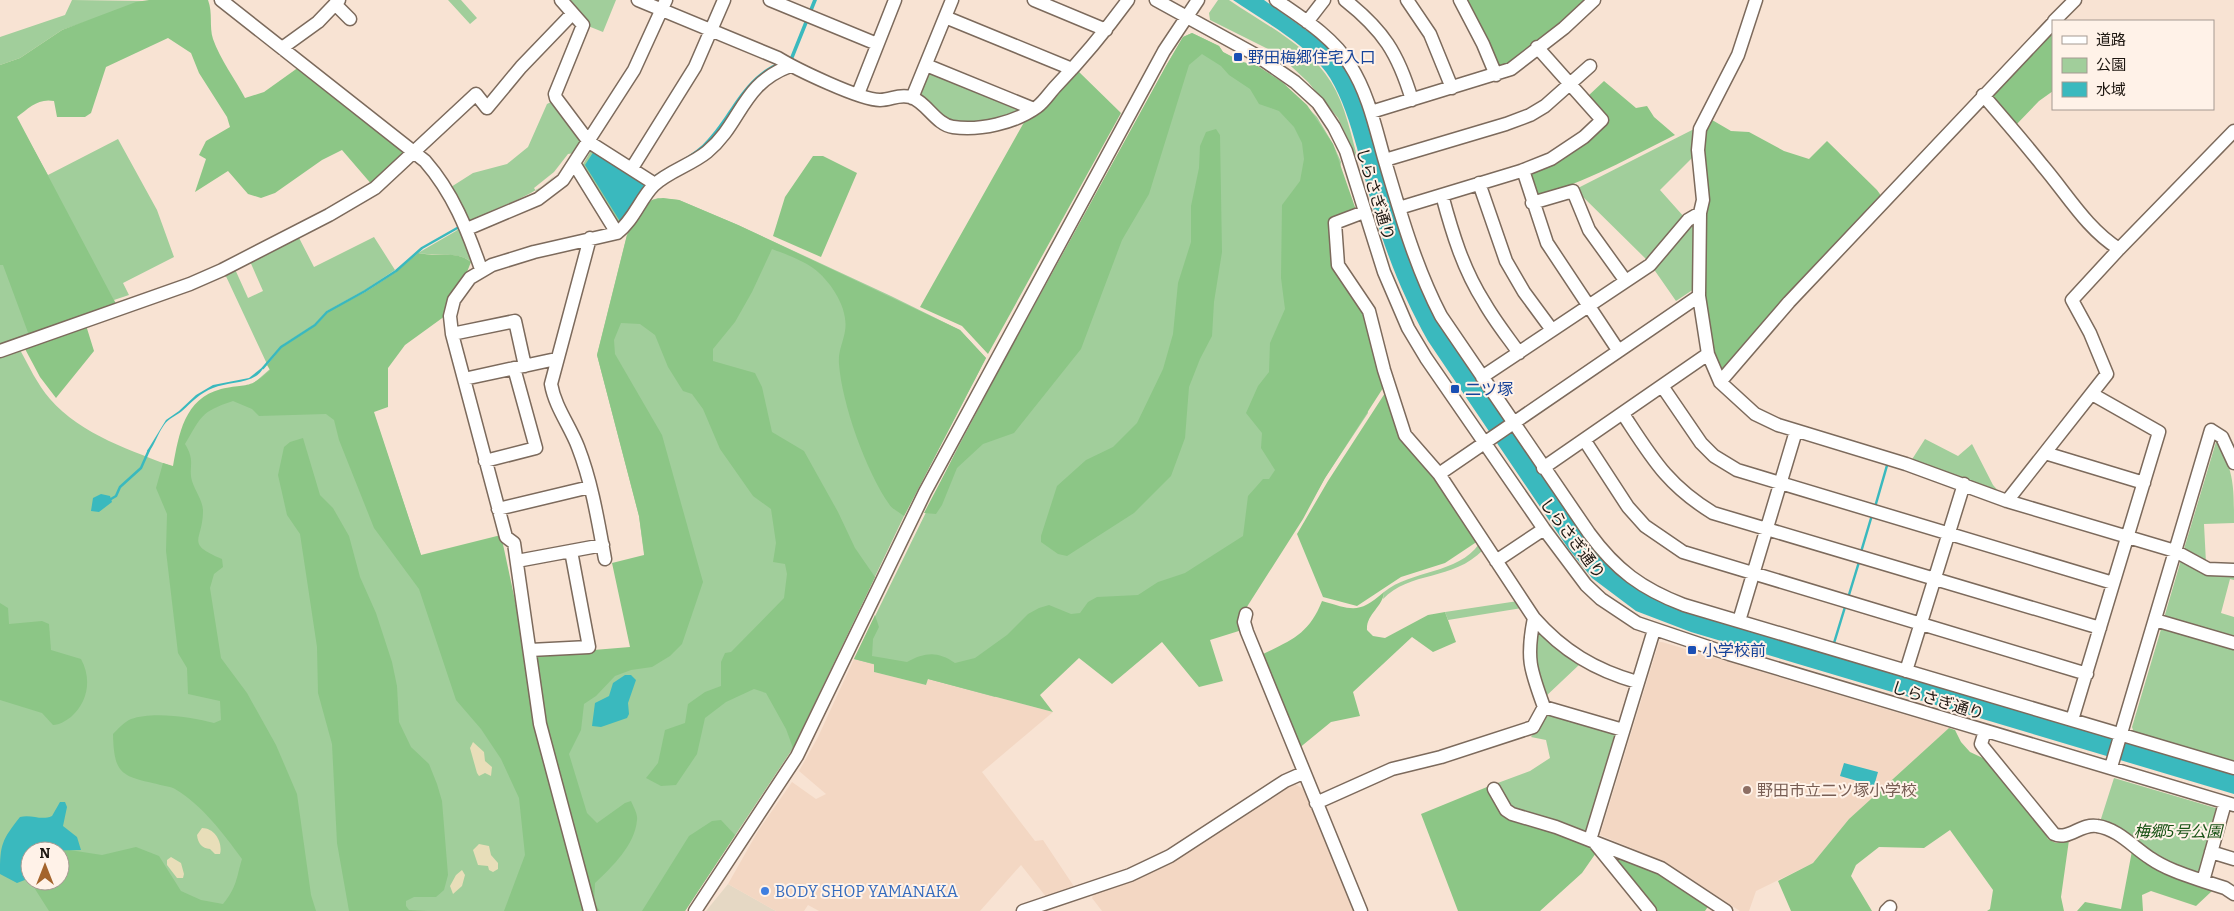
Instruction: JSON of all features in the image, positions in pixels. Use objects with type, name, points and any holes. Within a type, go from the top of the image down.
[{"type":"street","points":[[561,0],[583,25],[555,94],[589,142],[655,184]]},
{"type":"street","points":[[638,0],[664,5],[712,30],[778,58],[790,66],[858,94],[880,100],[900,95],[912,98],[951,127],[983,127],[1017,117],[1044,102],[1106,30],[1128,0]]},
{"type":"street","points":[[632,168],[695,66],[724,0]]},
{"type":"street","points":[[770,0],[878,44]]},
{"type":"street","points":[[858,94],[895,0]]},
{"type":"street","points":[[912,98],[952,0]]},
{"type":"street","points":[[1034,0],[1106,30]]},
{"type":"street","name":"しらさぎ通り","points":[[1156,0],[1268,62],[1295,82],[1318,104],[1334,127],[1346,151],[1384,272],[1408,328],[1487,440],[1544,529],[1586,586],[1600,599],[1622,614],[1654,630],[1985,731],[2112,763],[2230,804]]},
{"type":"street","points":[[695,911],[797,756],[934,475],[1164,52],[1198,0]]},
{"type":"street","points":[[1276,0],[1335,45],[1350,64],[1371,112],[1399,208],[1424,284],[1455,340],[1482,377],[1510,424],[1544,468],[1606,557],[1628,577],[1666,598],[2072,720],[2120,737],[2234,768]]},
{"type":"street","points":[[1307,22],[1324,0]]},
{"type":"street","points":[[1345,0],[1365,16],[1389,44],[1403,69],[1412,100]]},
{"type":"street","points":[[1407,0],[1430,34],[1452,88]]},
{"type":"street","points":[[1460,0],[1483,44],[1496,75]]},
{"type":"street","points":[[1371,112],[1496,75],[1518,65],[1537,47],[1564,28],[1594,0]]},
{"type":"street","points":[[1756,0],[1738,55],[1700,129],[1698,150],[1703,200],[1700,213],[1699,296],[1708,354],[1720,382],[1755,414],[1796,431],[1964,484],[2007,501],[2175,551],[2208,569],[2234,570]]},
{"type":"street","points":[[2056,20],[2075,0]]},
{"type":"street","points":[[226,1],[282,48],[414,150],[434,171],[449,191],[467,229],[481,270]]},
{"type":"street","points":[[282,48],[318,22],[337,2],[350,19]]},
{"type":"street","points":[[467,229],[538,199],[563,180],[575,165],[641,59],[664,5]]},
{"type":"street","points":[[0,351],[170,292],[222,270],[375,188],[476,94],[487,108],[521,67],[572,14]]},
{"type":"street","points":[[945,18],[1072,69]]},
{"type":"street","points":[[1720,382],[1789,302],[2052,24]]},
{"type":"street","points":[[1399,208],[1523,170],[1566,150],[1602,120],[1537,47]]},
{"type":"street","points":[[926,64],[1034,109]]},
{"type":"street","points":[[590,911],[540,724],[514,543],[506,537],[498,509],[452,334],[450,316],[454,300],[462,287],[481,270],[534,252],[617,232],[626,226],[655,184],[706,152],[725,131],[762,80],[790,66]]},
{"type":"street","points":[[1385,160],[1530,115],[1545,106],[1590,66]]},
{"type":"street","points":[[1983,95],[2043,166],[2079,213],[2103,239],[2119,249]]},
{"type":"street","points":[[2007,501],[2107,374],[2090,332],[2072,300],[2234,131]]},
{"type":"street","points":[[575,165],[617,232]]},
{"type":"street","points":[[1523,170],[1532,203],[1547,243],[1618,350]]},
{"type":"street","points":[[1479,183],[1506,261],[1524,292],[1552,330]]},
{"type":"street","points":[[1532,203],[1573,191],[1589,230],[1625,280]]},
{"type":"street","points":[[1442,195],[1451,230],[1466,270],[1484,302],[1519,353]]},
{"type":"street","points":[[1364,212],[1335,223],[1338,265],[1369,311],[1384,370],[1405,436],[1439,474],[1534,618],[1546,632],[1576,656],[1610,674],[1637,682]]},
{"type":"street","points":[[1482,377],[1650,264],[1688,220],[1700,213]]},
{"type":"street","points":[[590,238],[551,378],[552,389],[578,446],[590,488],[605,559]]},
{"type":"street","points":[[1439,474],[1699,296]]},
{"type":"street","points":[[452,334],[515,321],[519,367],[536,448],[485,461]]},
{"type":"street","points":[[1544,468],[1708,354]]},
{"type":"street","points":[[464,379],[556,359]]},
{"type":"street","points":[[1662,386],[1701,443],[1714,456],[1737,470],[2113,583]]},
{"type":"street","points":[[2072,720],[2159,432],[2092,394]]},
{"type":"street","points":[[1623,414],[1669,480],[1689,498],[1727,518],[2100,628]]},
{"type":"street","points":[[2112,763],[2211,430],[2222,437],[2234,463]]},
{"type":"street","points":[[1739,621],[1796,431]]},
{"type":"street","points":[[1585,441],[1628,507],[1645,526],[1683,552],[2087,674]]},
{"type":"street","points":[[2045,453],[2144,483]]},
{"type":"street","points":[[1906,671],[1964,484]]},
{"type":"street","points":[[498,509],[590,488]]},
{"type":"street","points":[[1496,561],[1544,529]]},
{"type":"street","points":[[517,561],[603,545]]},
{"type":"street","points":[[530,650],[589,647],[571,551]]},
{"type":"street","points":[[1246,614],[1244,622],[1247,632],[1361,911]]},
{"type":"street","points":[[1316,803],[1392,770],[1441,757],[1533,727],[1544,707],[1528,659],[1528,645],[1534,618]]},
{"type":"street","points":[[2155,620],[2234,643]]},
{"type":"street","points":[[1592,841],[1637,682],[1654,630]]},
{"type":"street","points":[[1544,707],[1623,730]]},
{"type":"street","points":[[1985,731],[1981,744],[1982,747],[2054,834],[2064,836],[2090,826],[2104,828],[2114,832],[2151,858],[2203,882],[2225,888],[2234,894]]},
{"type":"street","points":[[1023,911],[1122,878],[1164,859],[1285,781],[1303,773]]},
{"type":"street","points":[[1494,789],[1506,810],[1512,814],[1556,827],[1661,868],[1726,911]]},
{"type":"street","points":[[2203,882],[2211,852],[2230,804]]},
{"type":"street","points":[[1592,841],[1650,911]]},
{"type":"street","points":[[2211,852],[2234,859]]},
{"type":"shaded area","name":"野田市立二ツ塚小学校","points":[[1659,642],[1949,728],[1849,819],[1813,863],[1756,891],[1749,911],[1740,911],[1664,862],[1600,835]]},
{"type":"shaded area","points":[[854,659],[874,664],[874,672],[926,685],[928,679],[1053,712],[982,772],[1035,841],[1043,840],[1075,888],[1047,898],[1021,865],[980,911],[819,911],[808,905],[804,911],[776,911],[728,884],[758,831],[792,782],[816,799],[826,794],[799,771],[818,737]]},
{"type":"shaded area","points":[[1293,783],[1307,791],[1356,911],[1102,911],[1092,898],[1095,891]]},
{"type":"shaded area","points":[[728,884],[776,911],[706,911]]},
{"type":"green space","points":[[72,0],[146,1],[62,30],[20,58],[0,65],[0,37],[65,15]]},
{"type":"green space","points":[[149,0],[208,0],[213,39],[245,98],[264,92],[299,67],[406,153],[373,186],[342,150],[322,160],[275,193],[261,198],[248,194],[228,171],[195,192],[206,159],[199,155],[206,141],[230,127],[227,117],[199,73],[191,53],[168,38],[106,67],[91,113],[85,117],[57,117],[54,101],[48,100],[38,102],[17,117],[117,306],[30,338],[3,265],[0,265],[0,65],[20,58],[62,30],[136,2]]},
{"type":"green space","points":[[448,0],[461,0],[477,18],[470,24]]},
{"type":"green space","points":[[565,0],[616,0],[603,32],[588,26]]},
{"type":"green space","points":[[1218,0],[1229,0],[1271,27],[1298,46],[1321,69],[1331,82],[1341,101],[1359,163],[1338,118],[1308,82],[1278,54],[1210,20],[1209,13]]},
{"type":"green space","points":[[1464,0],[1591,0],[1513,63],[1499,69]]},
{"type":"green space","points":[[2052,31],[2052,92],[2039,101],[2014,127],[1992,101],[1989,92]]},
{"type":"green space","points":[[1192,33],[1219,46],[1223,52],[1242,62],[1256,65],[1282,82],[1317,117],[1333,144],[1341,162],[1332,220],[1368,413],[1325,478],[1295,530],[1042,650],[995,697],[854,659],[959,445],[1166,66],[1183,37]]},
{"type":"green space","points":[[1192,33],[1219,46],[1223,52],[1242,62],[1256,65],[1282,82],[1307,105],[1333,144],[1356,210],[1344,213],[1333,260],[1364,311],[1385,385],[1325,478],[1303,519],[1243,613],[1242,630],[1210,640],[1223,681],[1199,687],[1162,642],[1112,684],[1079,658],[1040,695],[1053,712],[928,679],[926,685],[874,672],[874,664],[854,659],[875,615],[879,627],[873,639],[872,656],[907,662],[920,656],[931,654],[943,656],[955,663],[975,658],[1007,635],[1028,614],[1039,608],[1049,605],[1071,614],[1080,613],[1088,602],[1097,597],[1138,595],[1158,582],[1185,573],[1243,536],[1248,496],[1263,479],[1269,479],[1275,470],[1261,448],[1262,433],[1246,413],[1258,386],[1269,372],[1270,343],[1285,309],[1281,278],[1282,205],[1300,181],[1304,159],[1302,143],[1294,127],[1279,111],[1259,104],[1250,89],[1202,54],[1189,65],[1149,194],[1122,240],[1081,349],[1014,433],[983,444],[957,468],[942,505],[936,514],[924,513],[1001,366],[1166,66],[1183,37]]},
{"type":"green space","points":[[1077,70],[1121,113],[988,354],[962,326],[920,307],[1027,117]]},
{"type":"green space","points":[[931,71],[1022,110],[994,120],[953,123],[929,105],[921,96],[927,73]]},
{"type":"green space","points":[[1604,81],[1636,108],[1647,106],[1654,117],[1675,135],[1591,177],[1538,195],[1530,176],[1532,173],[1608,120],[1587,97]]},
{"type":"green space","points":[[0,89],[48,175],[118,139],[157,210],[174,257],[123,283],[129,295],[114,300],[117,306],[0,349]]},
{"type":"green space","points":[[553,101],[582,139],[574,153],[568,154],[554,172],[534,188],[535,190],[478,218],[467,221],[451,187],[473,173],[507,164],[528,147],[547,104]]},
{"type":"green space","points":[[1707,117],[1731,131],[1749,132],[1784,151],[1809,159],[1827,141],[1882,197],[1722,377],[1706,328],[1701,157]]},
{"type":"green space","points":[[1696,128],[1697,153],[1660,190],[1685,218],[1648,261],[1578,192],[1578,188]]},
{"type":"green space","points":[[1216,129],[1220,135],[1222,252],[1214,302],[1212,336],[1189,387],[1185,438],[1171,476],[1134,513],[1067,556],[1058,554],[1041,542],[1041,536],[1057,486],[1086,460],[1113,447],[1137,423],[1163,369],[1173,334],[1178,283],[1191,242],[1191,206],[1199,168],[1200,146],[1206,132]]},
{"type":"green space","points":[[592,149],[647,185],[619,225],[582,166]]},
{"type":"green space","points":[[813,156],[823,156],[857,173],[821,257],[773,236],[785,197]]},
{"type":"green space","points":[[658,198],[679,200],[738,225],[891,296],[960,330],[986,358],[904,516],[793,748],[685,911],[593,911],[550,652],[656,648],[639,516],[597,355],[627,235],[652,200]]},
{"type":"green space","points":[[663,198],[679,200],[738,225],[960,330],[986,358],[904,516],[890,506],[880,490],[856,437],[841,380],[839,355],[846,323],[837,296],[826,280],[813,268],[772,249],[752,292],[735,322],[713,349],[713,361],[755,373],[762,387],[772,432],[804,451],[838,512],[855,548],[875,577],[793,748],[786,729],[766,693],[754,689],[726,702],[705,718],[697,754],[676,785],[661,786],[646,778],[658,763],[665,730],[685,723],[688,704],[705,692],[721,686],[721,662],[725,653],[731,652],[784,598],[787,574],[785,564],[773,562],[776,543],[771,509],[753,496],[720,449],[703,409],[692,394],[683,391],[668,367],[655,335],[640,324],[621,323],[614,340],[615,354],[662,435],[703,582],[682,644],[670,656],[652,667],[631,670],[615,676],[596,696],[584,704],[581,730],[569,754],[587,813],[597,823],[625,803],[631,801],[637,818],[632,838],[622,855],[595,883],[594,903],[600,911],[593,911],[555,770],[533,655],[630,647],[612,563],[644,555],[644,552],[639,516],[597,355],[627,235],[646,205],[652,200]]},
{"type":"green space","points":[[1689,225],[1696,227],[1694,289],[1676,301],[1653,268]]},
{"type":"green space","points":[[461,226],[471,250],[471,262],[459,256],[418,253],[456,231]]},
{"type":"green space","points":[[297,234],[314,267],[374,237],[395,270],[365,290],[327,311],[315,324],[284,344],[267,364],[224,272],[234,267],[248,298],[263,291],[249,259]]},
{"type":"green space","points":[[418,253],[459,256],[471,262],[445,316],[405,345],[388,368],[388,407],[374,412],[421,555],[501,535],[586,911],[504,911],[525,855],[519,798],[501,759],[481,729],[456,700],[419,589],[374,528],[339,440],[334,420],[326,414],[259,416],[252,409],[233,401],[214,408],[203,416],[185,444],[191,460],[192,481],[203,507],[198,540],[199,545],[203,549],[222,559],[223,567],[214,574],[210,588],[221,658],[247,693],[276,745],[297,794],[311,895],[316,911],[49,911],[36,891],[70,891],[70,850],[102,855],[136,847],[159,856],[181,891],[201,900],[223,904],[231,893],[242,859],[212,821],[195,803],[175,789],[128,775],[122,771],[115,758],[113,734],[131,719],[161,715],[214,723],[221,720],[220,701],[188,694],[187,668],[178,653],[166,551],[167,514],[156,488],[163,463],[173,466],[185,419],[199,401],[221,389],[247,385],[257,381],[270,370],[267,365],[282,347],[316,325],[329,311],[367,291],[396,272]]},
{"type":"green space","points":[[85,322],[94,351],[56,398],[40,377],[24,347]]},
{"type":"green space","points":[[20,350],[45,393],[63,412],[77,423],[109,441],[176,468],[190,428],[201,415],[240,388],[253,384],[270,369],[369,399],[421,555],[586,911],[0,911],[0,354]]},
{"type":"green space","points":[[1387,390],[1391,401],[1478,541],[1445,563],[1401,577],[1357,606],[1323,597],[1297,534],[1328,481]]},
{"type":"green space","points":[[303,438],[320,495],[333,508],[349,536],[360,577],[376,613],[392,662],[397,686],[399,722],[411,747],[429,764],[442,801],[448,875],[444,890],[436,897],[414,897],[406,901],[406,906],[409,910],[427,911],[349,911],[337,843],[332,744],[318,693],[317,647],[300,534],[287,515],[278,475],[284,447],[290,442]]},
{"type":"green space","points":[[1925,439],[1958,456],[1972,444],[1993,485],[2001,494],[1911,461]]},
{"type":"green space","points":[[2216,442],[2219,442],[2230,472],[2233,490],[2234,523],[2204,524],[2206,563],[2184,549]]},
{"type":"green space","points":[[1479,544],[1483,550],[1471,560],[1445,572],[1405,584],[1383,599],[1384,592],[1395,585],[1407,579],[1447,567],[1470,554]]},
{"type":"green space","points":[[2181,560],[2234,574],[2234,580],[2230,579],[2221,613],[2234,617],[2234,639],[2164,618]]},
{"type":"green space","points":[[1384,592],[1381,602],[1367,624],[1367,630],[1373,636],[1385,638],[1428,615],[1445,612],[1456,642],[1433,652],[1412,637],[1353,692],[1360,716],[1331,722],[1298,749],[1261,655],[1282,645],[1305,629],[1322,601],[1349,608],[1362,607]]},
{"type":"green space","points":[[1518,601],[1522,608],[1448,620],[1445,612]]},
{"type":"green space","points":[[0,603],[8,608],[9,624],[42,621],[49,624],[51,650],[81,659],[87,682],[85,697],[71,717],[53,725],[42,713],[0,700]]},
{"type":"green space","points":[[2162,626],[2234,648],[2234,762],[2134,733],[2132,727]]},
{"type":"green space","points":[[1542,633],[1580,664],[1544,698],[1533,659],[1535,635]]},
{"type":"green space","points":[[1548,715],[1614,733],[1616,736],[1589,829],[1582,833],[1513,811],[1495,784],[1530,771],[1550,758],[1546,740],[1531,737]]},
{"type":"green space","points":[[1949,728],[1955,730],[1961,742],[1970,752],[1987,760],[2037,819],[2048,839],[2056,843],[2069,840],[2061,897],[2064,911],[1987,911],[1990,909],[1993,890],[1950,830],[1924,848],[1879,847],[1856,865],[1851,876],[1872,911],[1791,911],[1778,881],[1813,863],[1849,819]]},
{"type":"green space","name":"梅郷5号公園","points":[[2114,778],[2219,809],[2200,876],[2172,866],[2100,822]]},
{"type":"green space","points":[[1487,787],[1502,813],[1551,830],[1598,850],[1582,873],[1540,911],[1458,911],[1421,814]]},
{"type":"green space","points":[[721,820],[735,835],[685,911],[642,911],[689,836],[712,821]]},
{"type":"green space","points":[[1604,851],[1658,873],[1709,905],[1705,911],[1651,911]]},
{"type":"green space","points":[[2132,851],[2171,874],[2213,890],[2196,906],[2151,891],[2142,895],[2143,911],[2077,911],[2085,902],[2121,909]]},
{"type":"sand","points":[[473,742],[484,752],[485,761],[492,767],[491,776],[485,773],[479,776],[477,773],[470,748]]},
{"type":"sand","points":[[202,828],[211,831],[217,837],[221,850],[220,854],[215,854],[199,843],[197,835]]},
{"type":"sand","points":[[479,844],[489,846],[491,855],[498,863],[498,869],[493,872],[489,870],[488,866],[478,865],[473,850]]},
{"type":"sand","points":[[171,857],[181,863],[184,874],[183,878],[177,878],[167,865],[167,860]]},
{"type":"sand","points":[[462,870],[465,875],[462,886],[453,894],[450,886],[456,875]]},
{"type":"water","points":[[813,0],[817,0],[792,62],[789,60]]},
{"type":"water","points":[[1233,0],[1264,0],[1323,42],[1341,61],[1354,83],[1364,109],[1408,257],[1423,294],[1442,328],[1588,543],[1623,579],[1667,605],[2234,775],[2234,794],[1691,632],[1636,611],[1592,578],[1568,548],[1428,341],[1420,326],[1391,262],[1379,228],[1349,120],[1335,86],[1326,72],[1307,51]]},
{"type":"water","points":[[775,64],[776,67],[707,145],[658,177],[653,176],[689,155],[702,145],[716,129],[745,88]]},
{"type":"water","points":[[594,151],[645,184],[621,223],[585,165]]},
{"type":"water","points":[[264,366],[260,372],[249,379],[219,386],[200,395],[166,423],[149,452],[147,451],[166,420],[196,395],[213,385],[249,378]]},
{"type":"water","points":[[101,494],[110,496],[112,502],[99,512],[91,511],[93,498]]},
{"type":"water","points":[[625,675],[631,675],[636,680],[628,703],[629,714],[627,718],[601,727],[592,726],[595,703],[609,696],[613,683]]},
{"type":"water","points":[[1844,763],[1878,772],[1874,786],[1840,776]]},
{"type":"water","points":[[60,802],[65,802],[67,807],[63,826],[77,837],[81,850],[70,850],[70,841],[20,841],[20,882],[17,883],[0,874],[3,843],[9,831],[20,817],[44,818],[52,816]]},
{"type":"waterway","points":[[263,368],[281,347],[315,325],[327,312],[365,291],[396,271],[422,248],[459,227]]},
{"type":"waterway","points":[[111,499],[116,496],[120,487],[141,468],[149,450]]},
{"type":"waterway","points":[[1875,507],[1888,462]]},
{"type":"waterway","points":[[1861,552],[1872,515]]},
{"type":"waterway","points":[[1848,598],[1859,562]]},
{"type":"waterway","points":[[1834,643],[1845,607]]},
{"type":"place","name":"野田梅郷住宅入口","points":[[1238,57]]},
{"type":"place","name":"二ツ塚","points":[[1455,389]]},
{"type":"place","name":"小学校前","points":[[1692,650]]},
{"type":"place","name":"野田市立二ツ塚小学校","points":[[1747,790]]},
{"type":"place","name":"BODY SHOP YAMANAKA","points":[[765,891]]}]
